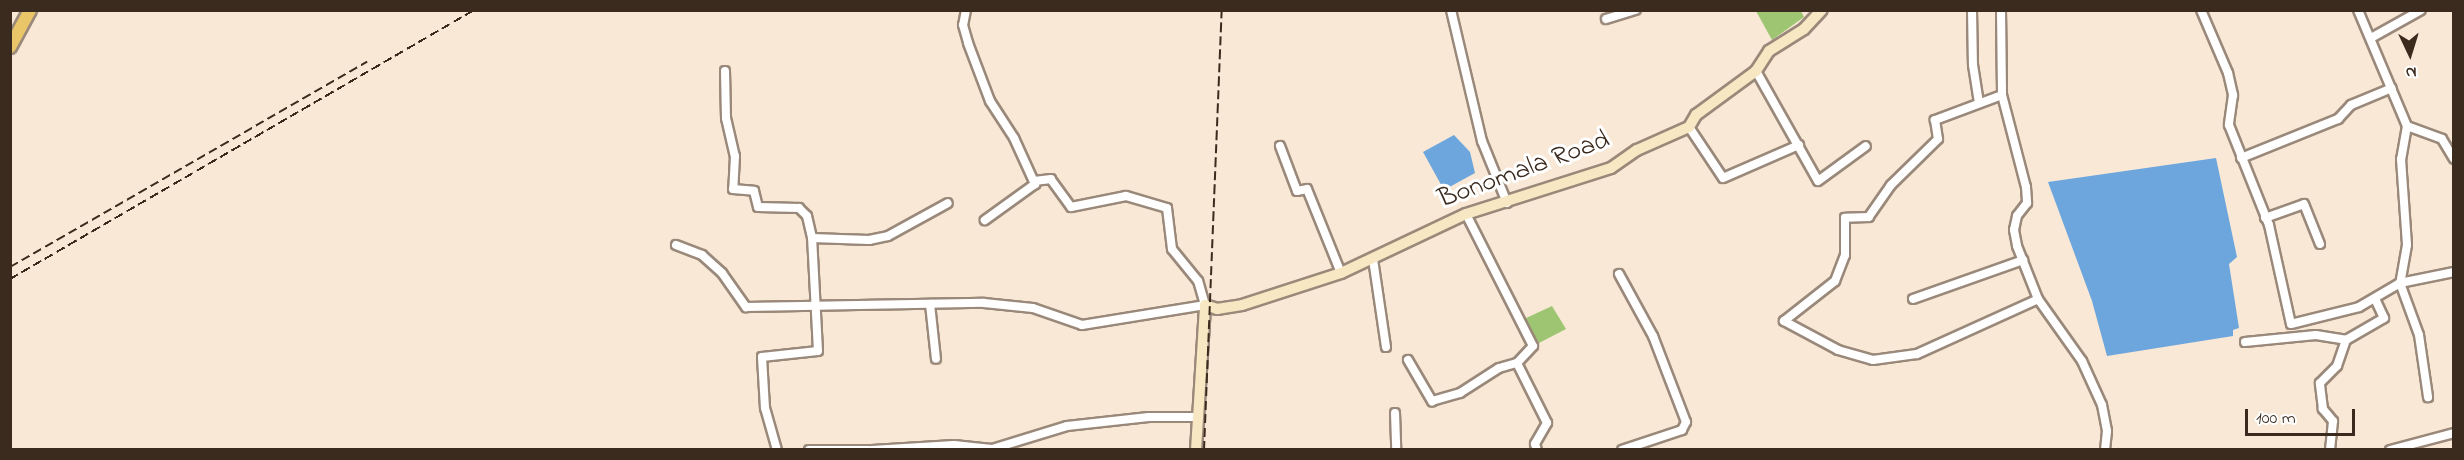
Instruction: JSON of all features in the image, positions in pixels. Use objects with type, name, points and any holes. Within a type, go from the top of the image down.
[{"type":"main road","points":[[10,47],[30,10]]},
{"type":"street","points":[[966,10],[963,25],[990,100],[1014,138],[1034,181],[1032,189],[985,220]]},
{"type":"street","points":[[1451,10],[1482,141],[1508,203]]},
{"type":"street","points":[[1606,19],[1636,10]]},
{"type":"street","name":"Bonomala Road","points":[[1205,305],[1217,309],[1236,307],[1341,273],[1466,214],[1508,203],[1611,168],[1637,150],[1689,127],[1696,115],[1756,71],[1769,51],[1804,29],[1822,10]]},
{"type":"street","points":[[1972,10],[1973,65],[1979,103]]},
{"type":"street","points":[[2001,10],[2002,95],[2026,187],[2027,203],[2017,216],[2014,230],[2038,299],[2082,361],[2099,398],[2108,430],[2106,450]]},
{"type":"street","points":[[2200,10],[2228,72],[2233,94],[2229,125],[2265,218],[2291,324],[2375,299],[2400,283],[2454,272]]},
{"type":"street","points":[[2358,10],[2407,126],[2401,159],[2407,245],[2400,283],[2410,302],[2419,335],[2428,397]]},
{"type":"street","points":[[2371,38],[2421,10]]},
{"type":"street","points":[[725,71],[726,118],[736,164],[733,189],[754,191],[758,207],[799,208],[807,216],[812,238],[817,306],[816,353],[762,357],[765,408],[777,450]]},
{"type":"street","points":[[1756,71],[1818,181],[1866,146]]},
{"type":"street","points":[[2241,158],[2338,119],[2351,105],[2392,88]]},
{"type":"street","points":[[2002,95],[1935,120],[1938,139],[1891,185],[1869,217],[1845,218],[1845,255],[1835,280],[1784,321],[1838,350],[1873,360],[1917,354],[2038,299]]},
{"type":"street","points":[[2407,126],[2442,139],[2454,159]]},
{"type":"street","points":[[1689,127],[1723,178],[1798,145]]},
{"type":"street","points":[[1280,146],[1297,191],[1307,189],[1341,273]]},
{"type":"street","points":[[1034,181],[1051,179],[1071,207],[1126,196],[1167,208],[1175,257],[1198,281],[1205,305],[1196,450]]},
{"type":"street","points":[[812,238],[869,240],[888,236],[948,203]]},
{"type":"street","points":[[2265,218],[2304,204],[2320,244]]},
{"type":"street","points":[[1408,360],[1432,401],[1460,393],[1499,368],[1517,363],[1533,346],[1466,214]]},
{"type":"street","points":[[676,245],[702,255],[722,273],[742,306],[984,303],[1033,308],[1082,325],[1205,305]]},
{"type":"street","points":[[1373,259],[1386,346]]},
{"type":"street","points":[[1913,299],[2023,260]]},
{"type":"street","points":[[1619,274],[1653,336],[1686,422],[1682,429],[1623,450]]},
{"type":"street","points":[[2330,450],[2333,421],[2323,409],[2320,383],[2337,366],[2346,340],[2384,318],[2375,299]]},
{"type":"street","points":[[930,304],[936,359]]},
{"type":"street","points":[[2244,342],[2316,335],[2340,336],[2346,340]]},
{"type":"street","points":[[1517,363],[1547,423],[1535,444],[1537,450]]},
{"type":"street","points":[[1395,413],[1396,450]]},
{"type":"street","points":[[808,450],[870,450],[954,445],[992,450],[1067,426],[1149,417],[1198,417]]},
{"type":"street","points":[[2395,449],[2415,446],[2454,433]]},
{"type":"street","points":[[1647,440],[1652,450]]},
{"type":"green space","points":[[1756,11],[1801,11],[1804,17],[1772,40]]},
{"type":"green space","points":[[1552,306],[1566,329],[1539,343],[1524,319]]},
{"type":"water","points":[[1454,135],[1470,152],[1475,173],[1444,190],[1423,152]]},
{"type":"water","points":[[2216,158],[2237,257],[2229,264],[2239,328],[2233,330],[2233,336],[2107,356],[2092,301],[2048,182]]},
{"type":"railway","points":[[10,279],[474,10]]},
{"type":"railway","points":[[1204,450],[1222,10]]},
{"type":"railway","points":[[10,267],[367,62]]}]
